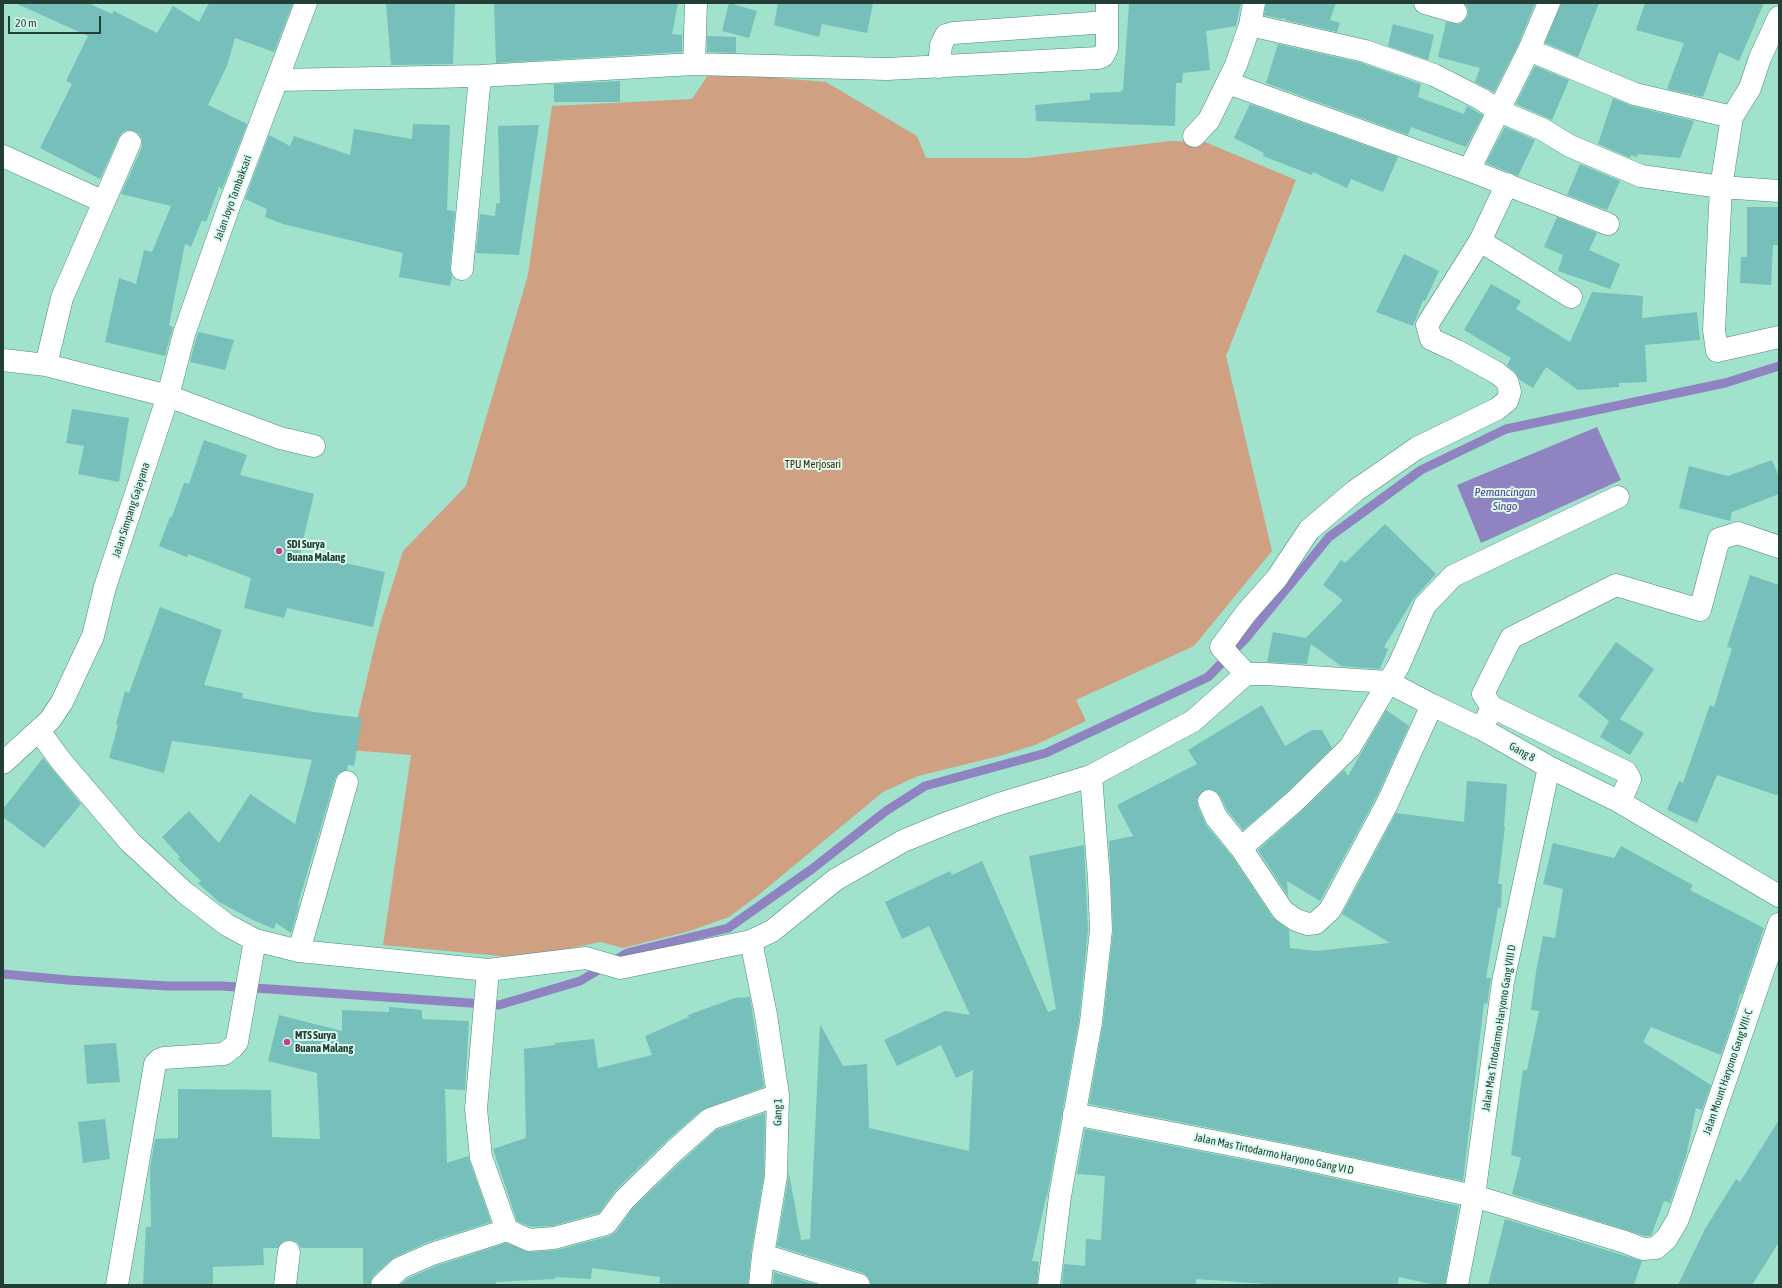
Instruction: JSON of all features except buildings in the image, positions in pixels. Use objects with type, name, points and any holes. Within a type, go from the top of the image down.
[{"type":"street","name":"Jalan Joyo Tambaksari","points":[[168,396],[184,334],[229,206],[306,3]]},
{"type":"street","points":[[694,64],[696,3]]},
{"type":"street","points":[[1194,136],[1209,120],[1228,83],[1236,65],[1250,24],[1254,3]]},
{"type":"street","points":[[1426,3],[1456,12]]},
{"type":"street","points":[[1469,170],[1529,50],[1549,3]]},
{"type":"street","points":[[277,80],[480,76],[694,64],[887,69],[939,67],[1098,58],[1103,56],[1107,48],[1107,12],[953,33],[946,36],[941,45],[939,67]]},
{"type":"street","points":[[1779,17],[1760,58],[1750,88],[1732,117],[1721,187],[1714,330],[1717,351],[1779,337]]},
{"type":"street","points":[[1250,24],[1365,51],[1434,75],[1481,99],[1499,111],[1542,129],[1570,146],[1641,176],[1721,187],[1779,191]]},
{"type":"street","points":[[1529,50],[1635,94],[1732,117]]},
{"type":"street","points":[[462,268],[480,76]]},
{"type":"street","points":[[1228,83],[1507,184],[1608,224]]},
{"type":"street","points":[[46,365],[62,298],[130,142]]},
{"type":"street","points":[[3,156],[104,202]]},
{"type":"street","points":[[39,731],[61,761],[130,842],[184,892],[227,924],[255,940],[299,951],[487,979],[586,958],[620,968],[751,941],[772,931],[835,880],[903,841],[999,804],[1091,776],[1193,721],[1242,671],[1220,647],[1246,613],[1277,578],[1309,530],[1354,491],[1417,448],[1497,409],[1507,401],[1510,392],[1507,382],[1497,373],[1431,339],[1427,325],[1480,240],[1507,184]]},
{"type":"street","points":[[1480,240],[1571,297]]},
{"type":"street","points":[[3,360],[46,365],[168,396],[280,438],[314,446]]},
{"type":"street","name":"Jalan Simpang Gajayana","points":[[5,757],[39,731],[50,720],[62,702],[93,636],[105,587],[168,396]]},
{"type":"street","points":[[1241,848],[1295,801],[1350,747],[1398,665],[1425,606],[1453,576],[1618,497]]},
{"type":"street","points":[[1620,802],[1630,779],[1626,772],[1492,707],[1484,694],[1511,638],[1616,585],[1700,610],[1719,539],[1738,533],[1779,547]]},
{"type":"street","name":"Gang 8","points":[[1242,671],[1388,682],[1482,729],[1549,767],[1620,802],[1779,896]]},
{"type":"street","points":[[1209,801],[1216,817],[1241,848],[1284,911],[1296,920],[1308,924],[1316,923],[1322,920],[1330,910],[1387,804],[1432,705]]},
{"type":"street","points":[[1482,729],[1492,707]]},
{"type":"street","name":"Jalan Mas Tirtodarmo Haryono Gang VIII D","points":[[1457,1285],[1474,1196],[1503,982],[1549,767]]},
{"type":"street","points":[[1049,1285],[1060,1196],[1091,1022],[1100,930],[1099,879],[1091,776]]},
{"type":"street","points":[[299,951],[347,782]]},
{"type":"street","name":"Jalan Mount Haryono Gang VIII-C","points":[[1474,1196],[1625,1242],[1643,1249],[1656,1248],[1667,1238],[1678,1219],[1779,924]]},
{"type":"street","points":[[117,1285],[155,1064],[164,1058],[224,1054],[233,1047],[237,1042],[255,940]]},
{"type":"street","name":"Gang 1","points":[[751,941],[766,1015],[778,1095],[776,1176],[763,1255],[760,1285]]},
{"type":"street","points":[[487,979],[477,1115],[481,1157],[507,1230]]},
{"type":"street","points":[[382,1285],[400,1268],[432,1254],[507,1230],[529,1240],[554,1238],[606,1224],[624,1200],[674,1150],[710,1119],[731,1110],[758,1103],[778,1095]]},
{"type":"street","name":"Jalan Mas Tirtodarmo Haryono Gang VI D","points":[[1074,1114],[1304,1159],[1474,1196]]},
{"type":"street","points":[[285,1285],[289,1252]]},
{"type":"street","points":[[763,1255],[859,1285]]},
{"type":"green space","name":"TPU Merjosari","points":[[710,72],[826,82],[917,136],[926,158],[1027,158],[1171,141],[1205,142],[1296,180],[1226,356],[1272,551],[1194,646],[1076,700],[1086,721],[1035,745],[1003,755],[918,776],[883,792],[756,897],[729,917],[690,931],[623,948],[601,942],[522,958],[383,945],[411,755],[350,750],[379,628],[403,551],[466,486],[528,275],[552,106],[692,99]]},
{"type":"water","name":"Pemancingan Singo","points":[[1597,427],[1621,480],[1481,543],[1457,485]]},
{"type":"waterway","points":[[3,974],[68,980],[168,986],[221,986],[499,1005],[580,981],[627,953],[728,928],[812,869],[886,811],[925,786],[1046,753],[1208,677],[1247,637],[1329,537],[1421,470],[1506,429],[1725,383],[1779,366]]},
{"type":"place","name":"SDI Surya Buana Malang","points":[[279,551]]},
{"type":"place","name":"MTS Surya Buana Malang","points":[[287,1042]]}]
